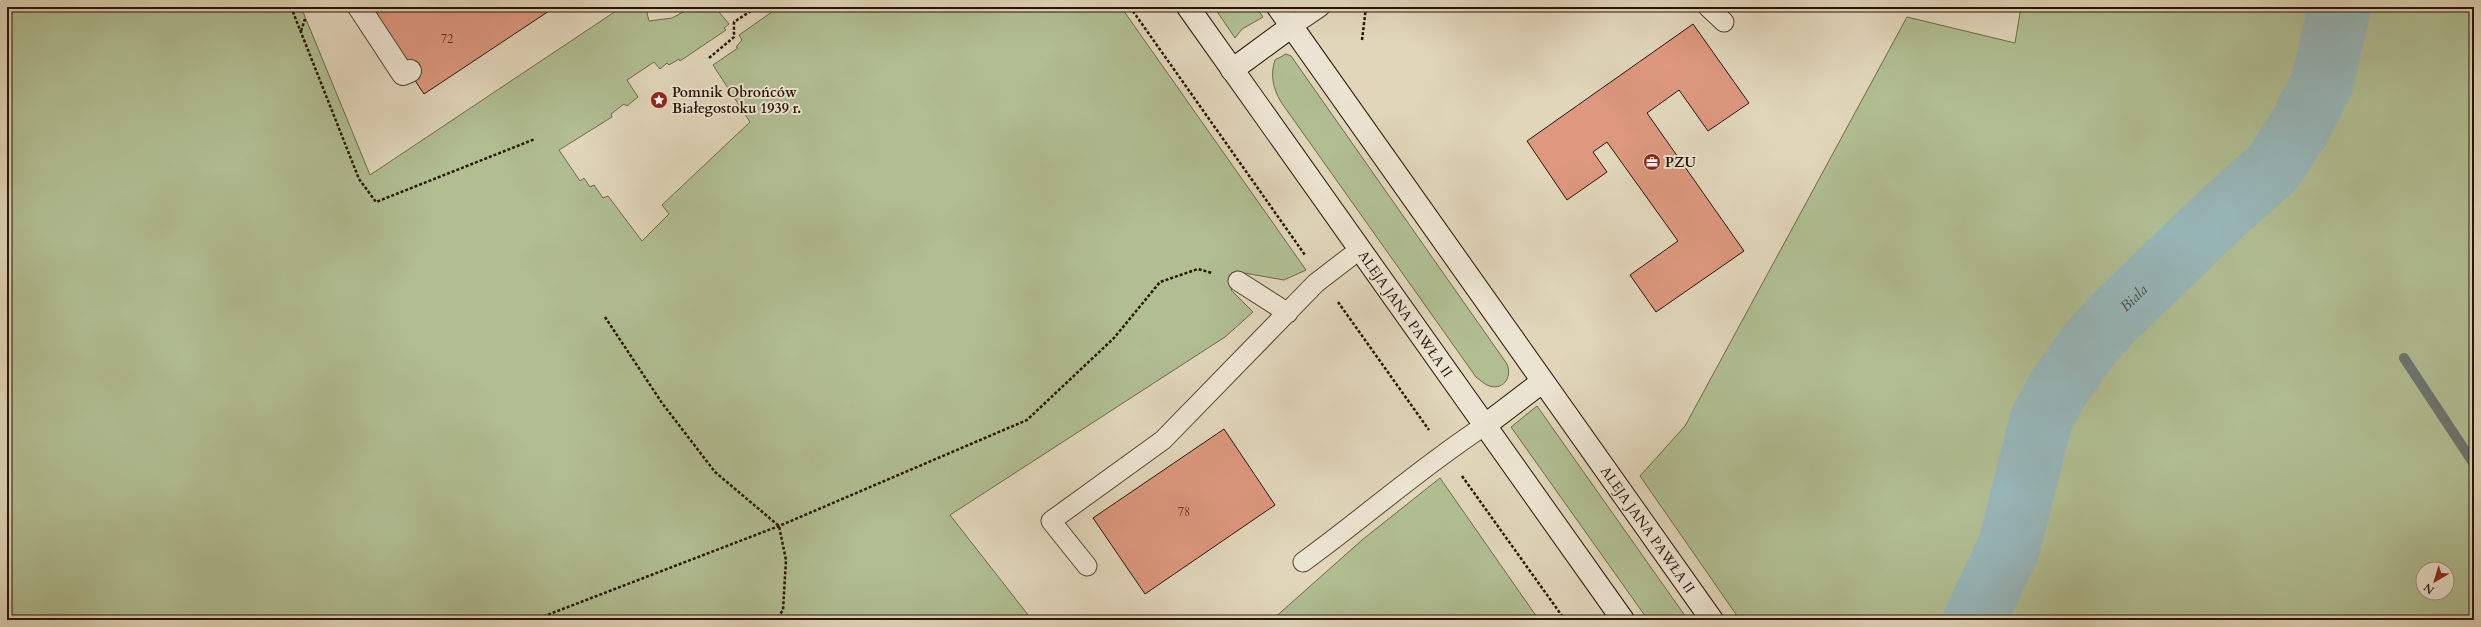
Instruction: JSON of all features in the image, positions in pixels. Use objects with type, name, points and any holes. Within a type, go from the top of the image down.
[{"type":"main road","points":[[359,7],[403,74],[410,71]]},
{"type":"main road","name":"ALEJA JANA PAWŁA II","points":[[1188,7],[1623,620]]},
{"type":"main road","name":"ALEJA JANA PAWŁA II","points":[[1278,7],[1542,382],[1712,620]]},
{"type":"main road","points":[[1232,70],[1292,26]]},
{"type":"main road","points":[[1484,426],[1542,382]]},
{"type":"lane","points":[[1292,26],[1320,7]]},
{"type":"lane","points":[[1708,7],[1724,22]]},
{"type":"lane","points":[[1087,566],[1051,521],[1163,440],[1322,279],[1359,250]]},
{"type":"lane","points":[[1238,281],[1288,313]]},
{"type":"lane","points":[[1303,562],[1353,526],[1445,452],[1484,426]]},
{"type":"path","points":[[291,7],[359,179],[376,202],[534,139]]},
{"type":"path","points":[[709,58],[734,38],[734,22],[757,7]]},
{"type":"path","points":[[1130,7],[1322,279]]},
{"type":"path","points":[[1362,40],[1366,7]]},
{"type":"path","points":[[301,31],[305,20]]},
{"type":"path","points":[[534,620],[779,526],[1027,420],[1114,338],[1160,282],[1198,269],[1238,281]]},
{"type":"path","points":[[605,317],[662,403],[716,472],[779,526],[786,560],[783,610],[776,620]]},
{"type":"green space","points":[[7,7],[301,7],[370,175],[622,7],[653,7],[647,13],[649,21],[672,18],[685,11],[715,7],[729,24],[724,28],[726,30],[680,61],[679,59],[669,65],[667,63],[660,69],[654,62],[627,80],[638,97],[627,106],[624,104],[611,114],[612,117],[559,150],[580,181],[584,178],[590,187],[594,185],[603,198],[608,196],[642,241],[669,214],[662,205],[750,122],[713,65],[738,48],[736,47],[742,40],[739,35],[779,7],[1121,7],[1306,270],[1284,280],[1244,273],[1231,290],[1253,312],[1225,337],[950,515],[1032,620],[7,620]]},
{"type":"green space","points":[[1214,7],[1256,7],[1263,17],[1242,29],[1235,38]]},
{"type":"green space","points":[[2021,7],[2474,7],[2474,620],[1740,620],[1640,476],[1685,426],[1907,17],[2015,43]]},
{"type":"green space","points":[[1286,54],[1291,56],[1507,364],[1509,374],[1502,385],[1492,387],[1476,377],[1281,102],[1274,87],[1273,66],[1275,60]]},
{"type":"green space","points":[[1537,406],[1688,620],[1648,620],[1511,427]]},
{"type":"green space","points":[[1440,478],[1539,620],[1272,620],[1362,540]]},
{"type":"building","points":[[366,7],[555,7],[424,94]]},
{"type":"building","name":"PZU","points":[[1693,24],[1749,103],[1708,131],[1679,90],[1647,113],[1744,251],[1656,312],[1630,275],[1678,241],[1607,142],[1593,152],[1607,172],[1567,200],[1527,141]]},
{"type":"building","points":[[1224,429],[1275,505],[1145,594],[1093,518]]},
{"type":"waterway","name":"Biala","points":[[1974,620],[2009,547],[2041,420],[2057,390],[2086,349],[2111,320],[2224,211],[2272,169],[2299,128],[2322,83],[2340,7]]},
{"type":"waterway","points":[[2404,358],[2474,464]]},
{"type":"place","name":"Pomnik Obrońców Białegostoku 1939 r.","points":[[659,100]]},
{"type":"place","name":"PZU","points":[[1652,162]]}]
